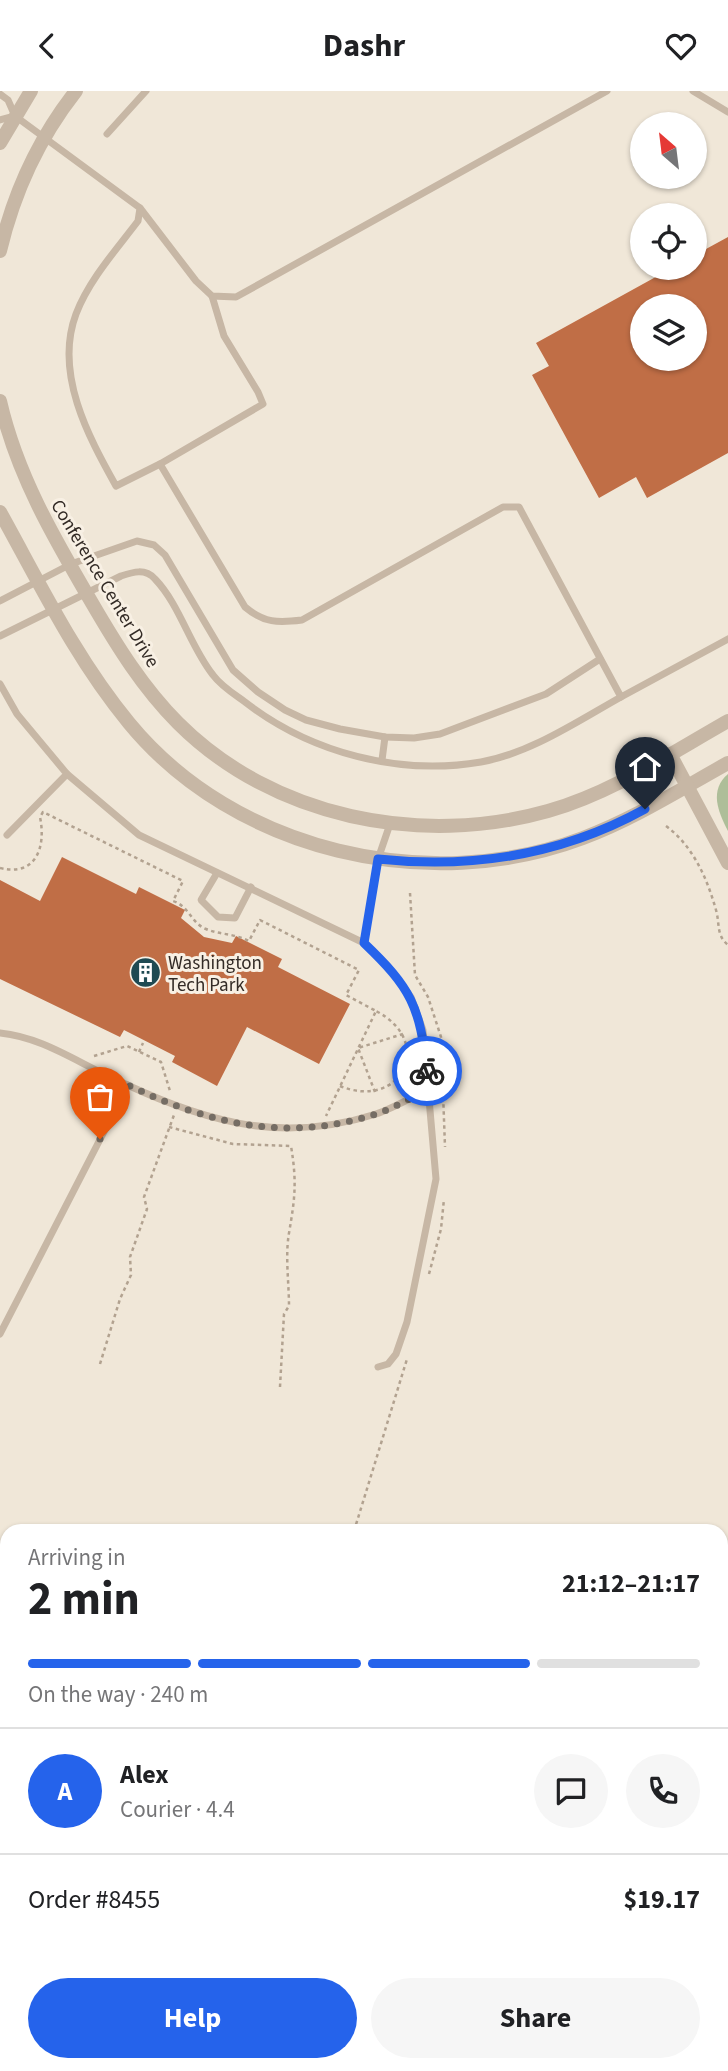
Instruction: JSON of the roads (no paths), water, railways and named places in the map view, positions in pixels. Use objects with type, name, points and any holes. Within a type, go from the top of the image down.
[{"type":"street","points":[[0,143],[31,91]]},
{"type":"street","points":[[0,251],[21,182],[44,137],[76,91]]},
{"type":"street","name":"Conference Center Drive","points":[[0,401],[16,459],[29,491],[114,640],[150,692],[179,724],[211,752],[228,764],[309,805],[390,824],[462,826],[531,815],[582,799],[728,721]]},
{"type":"street","points":[[0,512],[87,668],[150,746],[184,775],[230,806],[273,830],[322,846],[378,859],[414,863],[454,863],[544,850],[624,821],[728,763]]},
{"type":"street","points":[[670,754],[728,863]]},
{"type":"lane","points":[[107,134],[146,91]]},
{"type":"lane","points":[[212,296],[236,297],[607,91]]},
{"type":"lane","points":[[693,91],[728,112]]},
{"type":"lane","points":[[0,94],[8,100],[15,116],[140,208],[196,281],[212,296],[224,336],[263,404],[160,464],[116,486],[87,435],[75,400],[70,333],[89,287],[138,221],[140,208]]},
{"type":"lane","points":[[0,120],[15,116]]},
{"type":"lane","points":[[160,464],[245,607],[259,619],[284,622],[302,620],[503,507],[519,507],[621,697]]},
{"type":"lane","points":[[0,601],[71,564],[137,541],[155,545],[165,555],[233,670],[258,692],[306,720],[385,737],[414,738],[440,734],[546,694],[600,659]]},
{"type":"lane","points":[[0,636],[86,592],[136,571],[154,577],[213,676],[272,722],[295,735],[342,754],[413,766],[483,762],[515,753],[728,639]]},
{"type":"lane","points":[[0,684],[17,714],[67,773],[139,835],[364,943],[387,965],[411,997],[423,1030],[436,1179],[407,1322],[396,1354],[388,1364],[378,1367]]},
{"type":"lane","points":[[382,760],[385,737]]},
{"type":"lane","points":[[7,835],[67,773]]},
{"type":"lane","points":[[364,943],[378,859],[390,824]]},
{"type":"lane","points":[[217,873],[201,900],[218,917],[235,918],[251,887]]},
{"type":"lane","points":[[0,1033],[24,1035],[177,1106],[244,1126],[285,1129],[336,1123],[376,1114],[429,1089]]},
{"type":"lane","points":[[0,1334],[128,1085]]},
{"type":"place","name":"Washington Tech Park","points":[[145,973]]}]
